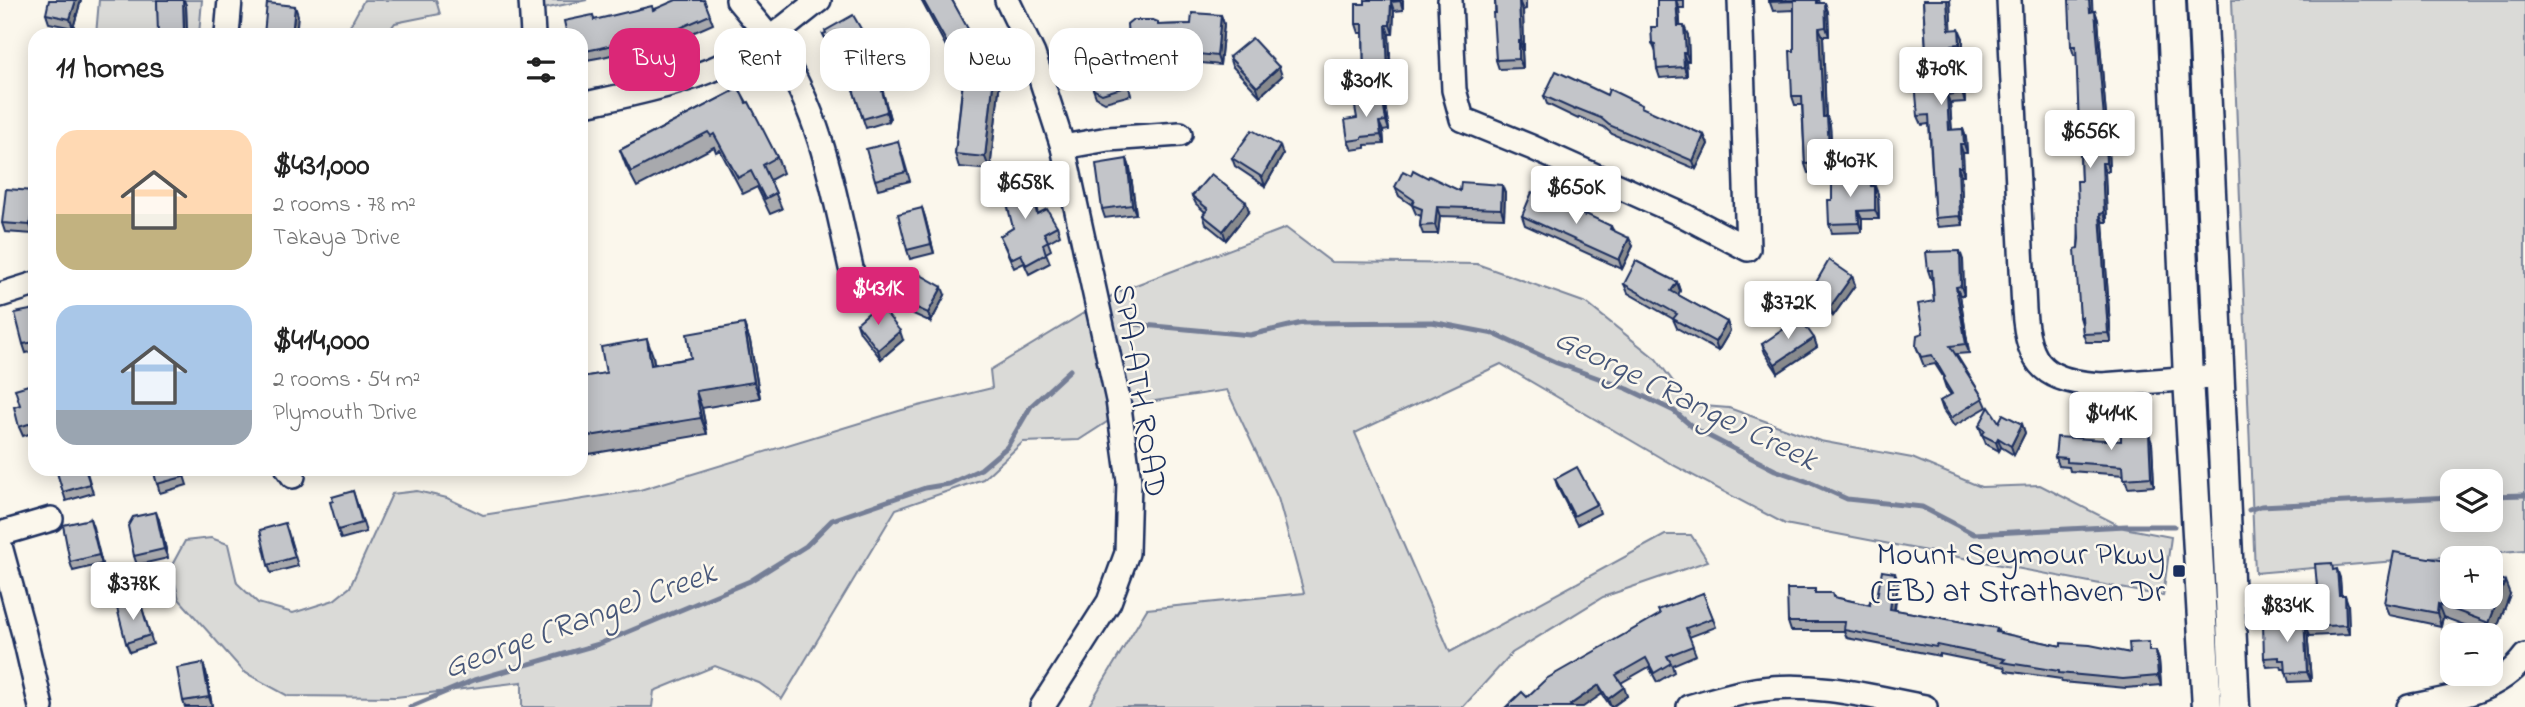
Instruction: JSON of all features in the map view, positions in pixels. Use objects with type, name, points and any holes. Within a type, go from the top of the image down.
[{"type":"main road","points":[[2171,0],[2188,378],[2207,707]]},
{"type":"main road","points":[[2202,0],[2235,707]]},
{"type":"street","points":[[228,28],[230,0]]},
{"type":"street","points":[[531,0],[533,28]]},
{"type":"street","points":[[738,0],[761,28]]},
{"type":"street","points":[[782,28],[819,0]]},
{"type":"street","name":"SPA-ATH ROAD","points":[[1007,0],[1033,54],[1052,105],[1063,147],[1118,400],[1129,481],[1127,553],[1108,602],[1042,707]]},
{"type":"street","points":[[1450,0],[1454,90],[1462,120],[1531,147],[1673,211],[1748,249],[1740,0]]},
{"type":"street","points":[[2009,0],[2024,310],[2031,352],[2046,371],[2083,384],[2102,385],[2220,376]]},
{"type":"street","points":[[588,103],[691,77],[714,68]]},
{"type":"street","points":[[800,91],[818,130],[851,268]]},
{"type":"street","points":[[1063,147],[1108,139],[1180,134]]},
{"type":"street","points":[[0,295],[28,286]]},
{"type":"street","points":[[0,534],[51,519]]},
{"type":"street","points":[[0,546],[41,707]]},
{"type":"street","points":[[2409,707],[2481,690],[2508,675],[2525,656]]},
{"type":"street","points":[[1689,707],[1764,689],[1797,687],[1839,691],[1925,707]]},
{"type":"shaded area","points":[[99,0],[202,0],[200,28],[97,28]]},
{"type":"shaded area","points":[[364,0],[436,0],[440,14],[395,23],[391,28],[349,28]]},
{"type":"shaded area","points":[[538,0],[587,0],[538,10]]},
{"type":"shaded area","points":[[2232,0],[2525,0],[2525,550],[2503,552],[2503,546],[2440,546],[2440,557],[2255,573]]},
{"type":"shaded area","points":[[1286,228],[1331,262],[1477,264],[1586,303],[1656,359],[1691,405],[1729,408],[1820,441],[1912,458],[1981,487],[2040,485],[2124,528],[2171,537],[2163,596],[1785,524],[1673,465],[1501,364],[1355,433],[1450,652],[1665,535],[1691,535],[1708,561],[1603,597],[1512,653],[1463,707],[1088,707],[1147,609],[1304,593],[1278,498],[1227,390],[1135,404],[1079,440],[1023,442],[983,479],[896,509],[782,699],[759,683],[715,666],[654,691],[652,707],[522,707],[522,682],[396,697],[288,696],[244,672],[179,599],[171,567],[185,541],[211,538],[228,544],[237,583],[258,603],[293,613],[334,600],[350,587],[392,494],[417,491],[447,498],[483,515],[640,490],[902,410],[992,388],[990,370],[1120,291]]},
{"type":"building","points":[[49,0],[76,0],[70,19],[46,14]]},
{"type":"building","points":[[157,0],[183,0],[184,28],[158,28]]},
{"type":"building","points":[[676,0],[704,0],[710,15],[680,28],[609,28],[609,46],[588,51],[588,28],[566,28],[564,21],[593,15],[594,20],[652,6],[653,10]]},
{"type":"building","points":[[923,0],[952,0],[967,28],[944,28],[944,38]]},
{"type":"building","points":[[1365,0],[1400,0],[1391,2],[1390,25],[1386,25],[1388,72],[1364,72],[1363,24],[1356,24],[1356,4],[1365,4]]},
{"type":"building","points":[[1495,0],[1523,0],[1519,1],[1519,59],[1496,60],[1493,13],[1496,13]]},
{"type":"building","points":[[1657,0],[1676,0],[1678,26],[1684,26],[1684,67],[1657,69],[1651,27],[1657,27]]},
{"type":"building","points":[[1769,0],[1817,0],[1817,3],[1825,3],[1826,27],[1819,28],[1823,117],[1827,117],[1830,162],[1805,164],[1802,96],[1792,96],[1790,51],[1794,51],[1794,1]]},
{"type":"building","points":[[1923,0],[1947,0],[1949,30],[1959,29],[1960,44],[1952,45],[1954,80],[1960,79],[1962,93],[1947,95],[1949,130],[1963,129],[1964,144],[1960,144],[1961,167],[1958,167],[1960,216],[1935,218],[1929,115],[1918,116],[1915,83],[1928,82]]},
{"type":"building","points":[[2069,0],[2089,0],[2090,12],[2095,11],[2106,163],[2102,163],[2104,213],[2100,214],[2108,333],[2083,334],[2080,317],[2075,249],[2078,248],[2079,239],[2077,181],[2081,181],[2076,46],[2071,46]]},
{"type":"building","points":[[267,3],[295,6],[293,28],[265,28]]},
{"type":"building","points":[[1192,13],[1221,15],[1217,56],[1203,55],[1203,28],[1127,28],[1127,24],[1132,20],[1153,20],[1158,22],[1158,25],[1191,24]]},
{"type":"building","points":[[853,15],[860,28],[830,28]]},
{"type":"building","points":[[1252,38],[1279,67],[1257,87],[1229,57]]},
{"type":"building","points":[[1556,71],[1607,95],[1609,89],[1642,105],[1641,107],[1704,135],[1693,161],[1609,125],[1601,118],[1544,96]]},
{"type":"building","points":[[733,91],[740,91],[746,103],[749,102],[777,157],[763,165],[776,193],[765,199],[751,171],[738,178],[714,134],[711,136],[708,132],[631,172],[620,150]]},
{"type":"building","points":[[854,91],[882,91],[886,112],[863,119]]},
{"type":"building","points":[[962,91],[992,91],[985,157],[955,154]]},
{"type":"building","points":[[1382,96],[1386,121],[1379,122],[1381,135],[1348,141],[1345,120],[1357,118],[1354,101]]},
{"type":"building","points":[[1252,130],[1280,146],[1262,177],[1232,158]]},
{"type":"building","points":[[898,141],[906,172],[875,180],[866,149]]},
{"type":"building","points":[[1127,159],[1132,205],[1102,209],[1096,164]]},
{"type":"building","points":[[1413,170],[1460,191],[1461,182],[1502,185],[1501,209],[1437,207],[1435,225],[1420,226],[1422,209],[1412,205],[1414,200],[1395,187],[1403,171],[1411,175]]},
{"type":"building","points":[[1026,172],[1037,214],[1047,209],[1057,226],[1044,233],[1048,241],[1043,244],[1046,254],[1026,265],[1021,254],[1011,259],[1000,236],[1013,228],[1001,179]]},
{"type":"building","points":[[1211,174],[1246,202],[1223,231],[1203,215],[1208,209],[1192,196]]},
{"type":"building","points":[[1870,177],[1871,186],[1875,186],[1875,210],[1858,211],[1859,223],[1829,224],[1828,200],[1832,200],[1832,178]]},
{"type":"building","points":[[6,189],[28,191],[28,225],[2,223]]},
{"type":"building","points":[[1532,192],[1585,216],[1586,214],[1629,238],[1619,260],[1522,216]]},
{"type":"building","points":[[922,208],[931,244],[907,250],[898,214]]},
{"type":"building","points":[[1960,251],[1961,286],[1956,287],[1966,344],[1950,346],[1983,398],[1951,418],[1940,401],[1952,394],[1943,379],[1945,377],[1932,355],[1921,357],[1916,346],[1917,335],[1923,333],[1918,304],[1934,301],[1932,270],[1928,270],[1926,252]]},
{"type":"building","points":[[1829,260],[1852,276],[1830,307],[1810,293]]},
{"type":"building","points":[[1636,261],[1677,282],[1671,291],[1727,322],[1715,342],[1673,319],[1677,314],[1624,284]]},
{"type":"building","points":[[912,270],[942,287],[928,313],[897,299]]},
{"type":"building","points":[[879,304],[900,331],[878,350],[857,323]]},
{"type":"building","points":[[28,310],[28,343],[23,344],[15,313]]},
{"type":"building","points":[[1800,318],[1814,338],[1775,364],[1762,344]]},
{"type":"building","points":[[744,324],[754,382],[696,391],[701,418],[588,436],[588,376],[606,373],[601,347],[647,339],[651,365],[691,358],[687,334]]},
{"type":"building","points":[[28,385],[28,424],[19,427],[14,407],[20,405],[15,389]]},
{"type":"building","points":[[1989,407],[1999,422],[2003,414],[2022,424],[2011,446],[1998,438],[1996,442],[1982,435],[1985,431],[1979,426]]},
{"type":"building","points":[[2144,429],[2149,434],[2151,477],[2124,479],[2123,466],[2067,462],[2067,458],[2055,457],[2057,437],[2121,441],[2121,430]]},
{"type":"building","points":[[1577,467],[1597,504],[1574,516],[1555,479]]},
{"type":"building","points":[[58,476],[87,476],[90,484],[63,492]]},
{"type":"building","points":[[155,476],[183,476],[183,477],[157,484]]},
{"type":"building","points":[[353,491],[362,523],[338,530],[330,502],[333,501],[332,497]]},
{"type":"building","points":[[156,512],[164,549],[134,556],[128,526],[133,517]]},
{"type":"building","points":[[90,519],[99,555],[70,562],[63,525]]},
{"type":"building","points":[[285,523],[295,557],[268,565],[260,530]]},
{"type":"building","points":[[2394,552],[2440,560],[2440,605],[2438,604],[2437,613],[2384,603]]},
{"type":"building","points":[[2332,563],[2333,570],[2337,569],[2339,595],[2345,595],[2346,625],[2306,627],[2302,588],[2317,586],[2315,564]]},
{"type":"building","points":[[1882,571],[1895,573],[1890,609],[1997,628],[1996,632],[2061,646],[2061,643],[2090,645],[2130,653],[2129,643],[2149,642],[2149,651],[2156,651],[2158,676],[2123,679],[2059,673],[1937,645],[1936,647],[1844,630],[1845,622],[1788,622],[1787,589],[1815,589],[1815,593],[1832,593],[1833,597],[1870,605],[1870,601],[1876,602]]},
{"type":"building","points":[[1703,593],[1713,618],[1686,628],[1693,646],[1667,656],[1671,663],[1654,673],[1646,658],[1616,675],[1624,687],[1608,699],[1599,685],[1570,705],[1572,707],[1506,707],[1522,692],[1527,697],[1546,679],[1660,614],[1658,610]]},
{"type":"building","points":[[140,601],[150,635],[126,643],[117,608]]},
{"type":"building","points":[[2451,609],[2494,609],[2489,623]]},
{"type":"building","points":[[2304,620],[2307,672],[2286,673],[2285,660],[2279,660],[2279,657],[2264,658],[2263,623]]},
{"type":"building","points":[[203,663],[209,697],[183,701],[177,668]]},
{"type":"waterway","name":"George (Range) Creek","points":[[1133,324],[1250,335],[1302,323],[1432,322],[1494,334],[1557,363],[1628,389],[1674,411],[1695,429],[1775,470],[1847,499],[1922,507],[1974,534],[2174,526]]},
{"type":"waterway","name":"George (Range) Creek","points":[[410,707],[474,680],[599,644],[750,581],[806,546],[832,520],[925,488],[949,484],[981,469],[1007,447],[1031,406],[1070,370]]},
{"type":"waterway","name":"George (Range) Creek","points":[[2503,496],[2525,495]]},
{"type":"waterway","name":"George (Range) Creek","points":[[2249,510],[2261,506],[2440,498]]},
{"type":"place","name":"Mount Seymour Pkwy (EB) at Strathaven Dr","points":[[2179,571]]}]
